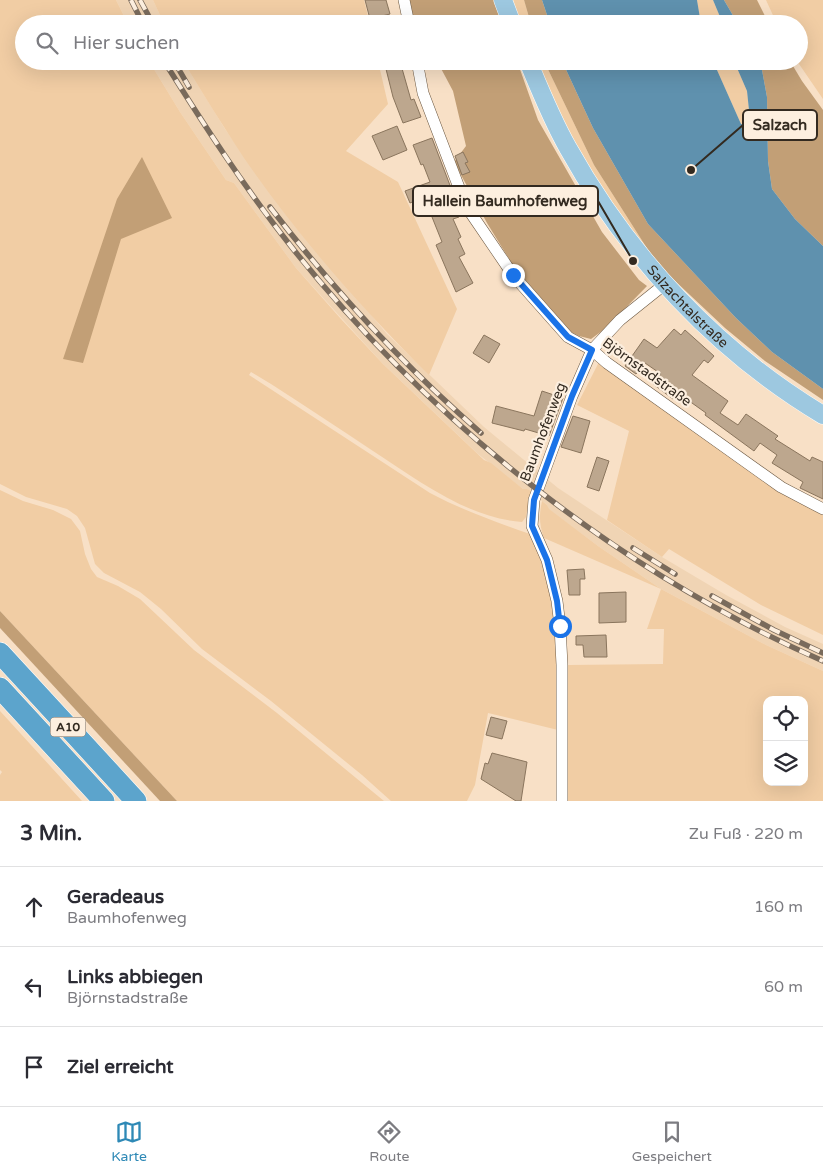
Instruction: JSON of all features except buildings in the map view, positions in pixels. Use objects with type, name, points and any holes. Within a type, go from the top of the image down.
[{"type":"highway","name":"A10","points":[[0,652],[136,801]]},
{"type":"highway","name":"A10","points":[[0,688],[104,801]]},
{"type":"main road","points":[[503,0],[509,15]]},
{"type":"main road","name":"Salzachtalstraße","points":[[532,70],[567,147],[602,204],[665,284],[709,328],[754,367],[798,400],[823,414]]},
{"type":"street","points":[[404,0],[407,15]]},
{"type":"street","name":"Björnstadstraße","points":[[418,70],[423,93],[466,206],[513,275],[568,337],[592,350],[781,487],[823,509]]},
{"type":"street","name":"Baumhofenweg","points":[[562,801],[562,665],[560,626],[557,601],[547,560],[532,526],[534,500],[572,396],[592,350],[620,320],[665,284]]},
{"type":"shaded area","points":[[0,0],[116,0],[124,15],[15,15],[15,70],[154,70],[226,180],[234,183],[296,268],[341,319],[383,364],[484,460],[491,463],[523,489],[531,491],[526,517],[522,522],[482,513],[425,485],[271,384],[251,372],[249,375],[430,493],[467,510],[530,534],[542,561],[554,604],[557,648],[558,730],[488,713],[475,785],[467,801],[391,801],[271,701],[202,649],[161,609],[140,592],[104,573],[95,564],[85,528],[77,516],[67,509],[26,497],[0,484]]},
{"type":"shaded area","points":[[116,0],[153,0],[160,15],[124,15]]},
{"type":"shaded area","points":[[153,0],[364,0],[368,15],[160,15]]},
{"type":"shaded area","points":[[408,0],[495,0],[501,15],[411,15]]},
{"type":"shaded area","points":[[510,0],[524,0],[528,15],[516,15]]},
{"type":"shaded area","points":[[524,0],[542,0],[547,15],[528,15]]},
{"type":"shaded area","points":[[697,0],[713,0],[719,15],[700,15]]},
{"type":"shaded area","points":[[724,0],[757,0],[764,15],[733,15]]},
{"type":"shaded area","points":[[766,0],[823,0],[823,99],[803,70],[808,70],[808,15],[773,15]]},
{"type":"shaded area","points":[[154,70],[189,70],[225,129],[271,194],[387,334],[484,427],[558,488],[662,557],[785,627],[823,644],[823,671],[766,645],[661,589],[598,546],[548,509],[547,505],[527,489],[523,489],[478,454],[383,364],[296,268],[234,183],[226,180]]},
{"type":"shaded area","points":[[189,70],[380,70],[388,104],[346,151],[398,182],[457,309],[429,375],[379,324],[308,243],[244,158]]},
{"type":"shaded area","points":[[442,70],[520,70],[538,120],[602,232],[639,280],[647,286],[606,328],[591,339],[567,330],[514,267],[487,223],[454,162],[466,146],[453,91]]},
{"type":"shaded area","points":[[539,70],[548,70],[594,165],[657,264],[621,218],[572,140]]},
{"type":"shaded area","points":[[548,70],[566,70],[593,128],[648,224],[736,318],[772,352],[823,389],[823,400],[765,361],[725,328],[657,264],[594,165]]},
{"type":"shaded area","points":[[717,70],[738,70],[747,91],[750,120],[748,123],[741,124]]},
{"type":"shaded area","points":[[762,70],[795,70],[823,110],[823,246],[795,219],[772,189],[768,161],[767,97]]},
{"type":"shaded area","points":[[142,157],[172,218],[121,239],[83,363],[63,359],[117,199]]},
{"type":"shaded area","points":[[599,362],[823,513],[823,635],[761,605],[669,549],[662,557],[607,520],[629,431],[577,405]]},
{"type":"shaded area","points":[[0,490],[23,501],[53,510],[71,519],[80,531],[85,554],[91,569],[97,577],[118,586],[140,599],[194,650],[277,713],[384,801],[177,801],[0,611]]},
{"type":"shaded area","points":[[542,501],[549,509],[598,546],[661,589],[544,538],[540,524]]},
{"type":"shaded area","points":[[661,589],[766,645],[823,671],[823,801],[564,801],[568,665],[663,664],[664,629],[647,629]]},
{"type":"shaded area","points":[[0,611],[177,801],[160,801],[0,628]]},
{"type":"shaded area","points":[[0,711],[82,801],[0,801],[0,775],[2,772],[0,770]]},
{"type":"water","points":[[542,0],[697,0],[700,15],[547,15]]},
{"type":"water","points":[[713,0],[724,0],[733,15],[719,15]]},
{"type":"water","points":[[566,70],[717,70],[741,124],[745,124],[750,120],[747,91],[738,70],[762,70],[767,97],[768,161],[772,189],[795,219],[823,246],[823,389],[772,352],[736,318],[648,224],[593,128]]},
{"type":"railway","points":[[131,0],[138,15]]},
{"type":"railway","points":[[140,0],[148,15]]},
{"type":"railway","points":[[170,70],[225,155],[290,245],[344,310],[403,372],[466,430],[532,485],[601,536],[673,583],[747,625],[823,661]]},
{"type":"railway","points":[[179,70],[189,87]]},
{"type":"railway","points":[[270,207],[344,297],[370,325],[424,381],[481,433]]},
{"type":"railway","points":[[633,548],[675,574]]},
{"type":"railway","points":[[712,596],[774,630],[823,653]]},
{"type":"place","name":"Salzach","points":[[691,170]]},
{"type":"place","name":"Hallein Baumhofenweg","points":[[633,261]]},
{"type":"route","points":[[513,275],[568,337],[592,350],[572,396],[534,500],[532,526],[547,560],[557,601],[560,626]]}]
